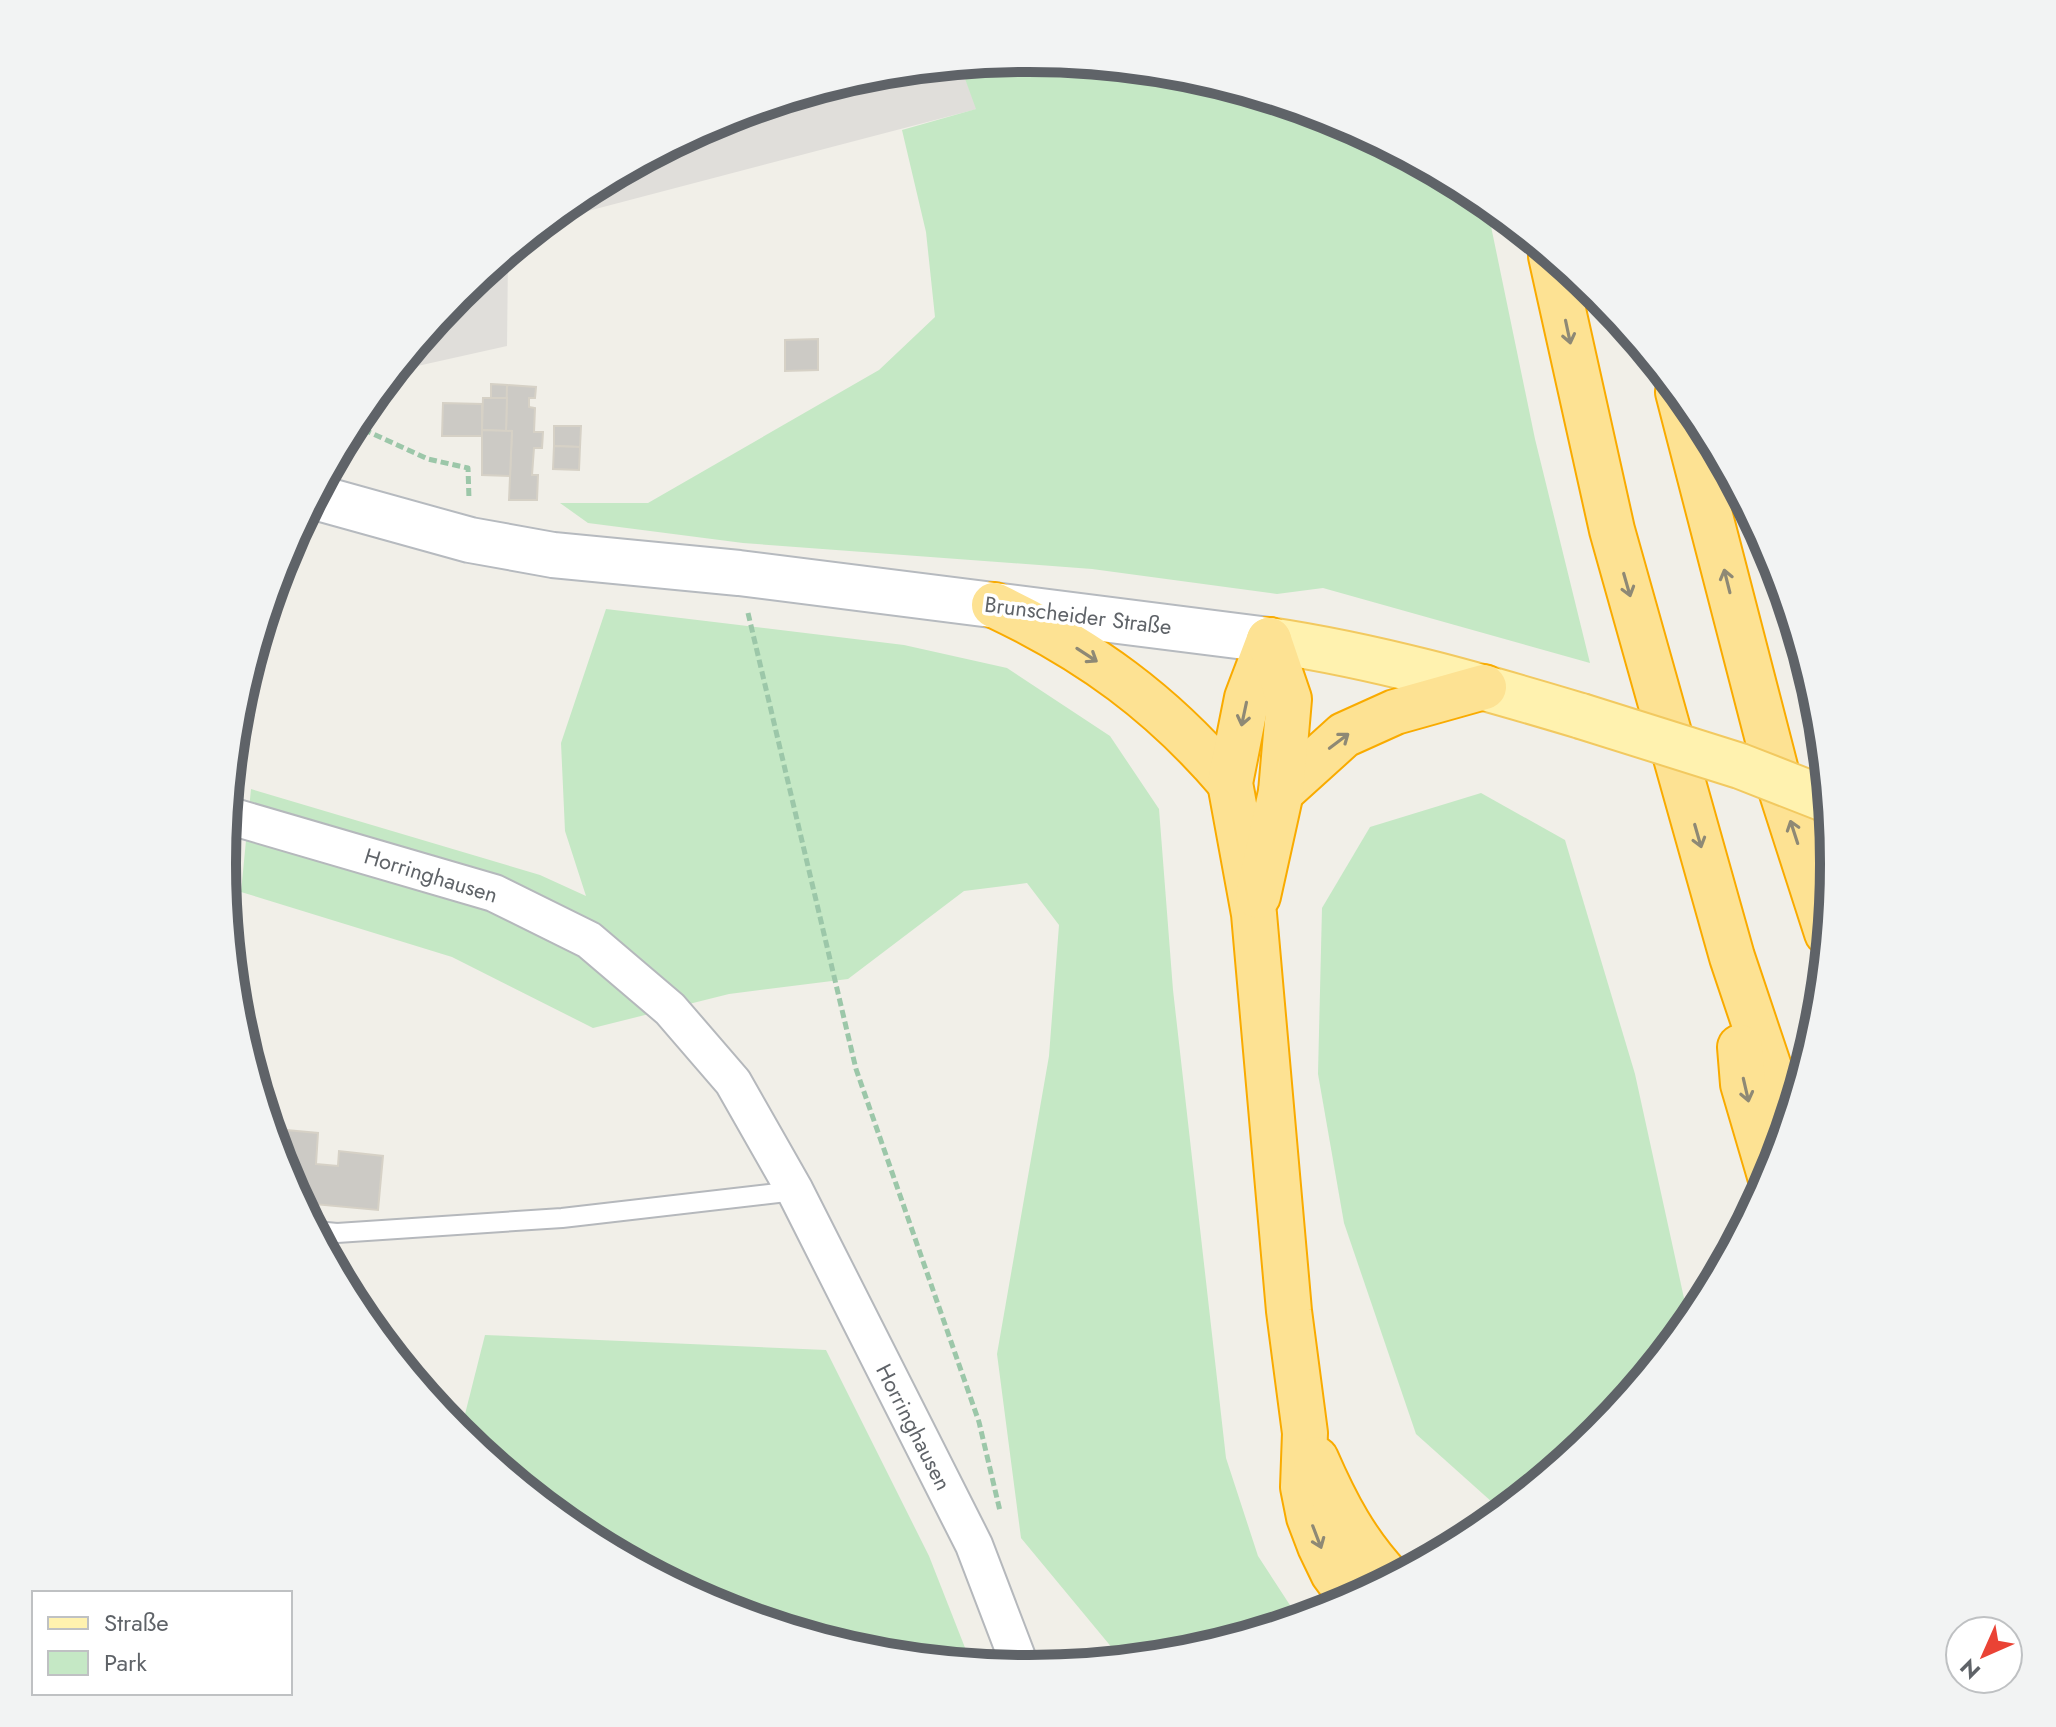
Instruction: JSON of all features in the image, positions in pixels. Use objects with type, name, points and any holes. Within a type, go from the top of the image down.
[{"type":"highway","points":[[1555,272],[1612,530],[1732,957],[1781,1104]]},
{"type":"highway","points":[[1686,425],[1781,790],[1818,906]]},
{"type":"highway","points":[[994,605],[1041,627],[1128,684],[1168,717],[1230,783]]},
{"type":"highway","points":[[1269,640],[1247,698],[1230,783],[1254,914],[1289,1311],[1305,1433],[1303,1487],[1309,1517],[1333,1573],[1344,1589]]},
{"type":"highway","points":[[1254,914],[1281,792],[1289,699],[1269,640]]},
{"type":"highway","points":[[1281,792],[1344,735],[1395,712],[1484,687]]},
{"type":"highway","points":[[1732,957],[1743,1084],[1764,1154]]},
{"type":"highway","points":[[1305,1433],[1347,1525],[1382,1571]]},
{"type":"main road","name":"Brunscheider Straße","points":[[325,500],[470,540],[553,555],[739,573],[1341,651],[1484,687],[1649,735],[1816,796]]},
{"type":"street","name":"Horringhausen","points":[[238,818],[494,893],[589,940],[670,1009],[733,1082],[795,1191],[974,1545],[1016,1655]]},
{"type":"lane","points":[[328,1232],[562,1218],[795,1191]]},
{"type":"path","points":[[365,432],[428,459],[468,468],[470,540]]},
{"type":"path","points":[[739,573],[856,1069],[979,1422],[1001,1514]]},
{"type":"shaded area","points":[[964,75],[977,109],[575,214],[632,178],[725,132],[823,99],[874,87]]},
{"type":"shaded area","points":[[508,267],[507,346],[412,367],[468,304]]},
{"type":"green space","points":[[1028,72],[1080,74],[1182,87],[1233,99],[1331,132],[1424,178],[1490,221],[1535,439],[1590,663],[1323,588],[1277,594],[1092,569],[743,543],[588,523],[560,503],[648,503],[879,370],[935,317],[926,232],[902,130],[976,109],[964,75]]},
{"type":"green space","points":[[606,609],[904,645],[1007,668],[1110,736],[1159,809],[1173,990],[1226,1458],[1258,1556],[1293,1609],[1182,1640],[1113,1650],[1021,1538],[997,1354],[1049,1056],[1059,925],[1027,883],[964,891],[848,979],[729,994],[593,1028],[452,957],[241,892],[251,789],[540,875],[586,896],[565,831],[561,743]]},
{"type":"green space","points":[[1481,793],[1565,840],[1635,1074],[1685,1304],[1656,1345],[1588,1423],[1550,1459],[1493,1503],[1416,1434],[1344,1223],[1318,1074],[1322,908],[1370,827]]},
{"type":"green space","points":[[485,1335],[826,1350],[929,1556],[967,1652],[874,1640],[823,1628],[725,1595],[632,1549],[588,1522],[506,1459],[464,1419]]},
{"type":"building","points":[[818,339],[818,370],[785,371],[785,340]]},
{"type":"building","points":[[491,384],[507,385],[507,398],[491,398]]},
{"type":"building","points":[[507,385],[536,387],[535,398],[529,398],[529,407],[535,408],[534,432],[543,432],[542,448],[534,448],[532,475],[538,475],[537,500],[509,500],[512,431],[506,431]]},
{"type":"building","points":[[483,398],[507,398],[506,431],[482,430]]},
{"type":"building","points":[[443,403],[482,404],[482,436],[442,436]]},
{"type":"building","points":[[554,426],[581,426],[580,447],[554,446]]},
{"type":"building","points":[[482,430],[512,431],[510,476],[482,475]]},
{"type":"building","points":[[554,446],[580,447],[579,470],[553,469]]},
{"type":"building","points":[[286,1130],[318,1133],[316,1164],[338,1166],[339,1151],[383,1156],[378,1210],[314,1205]]}]
